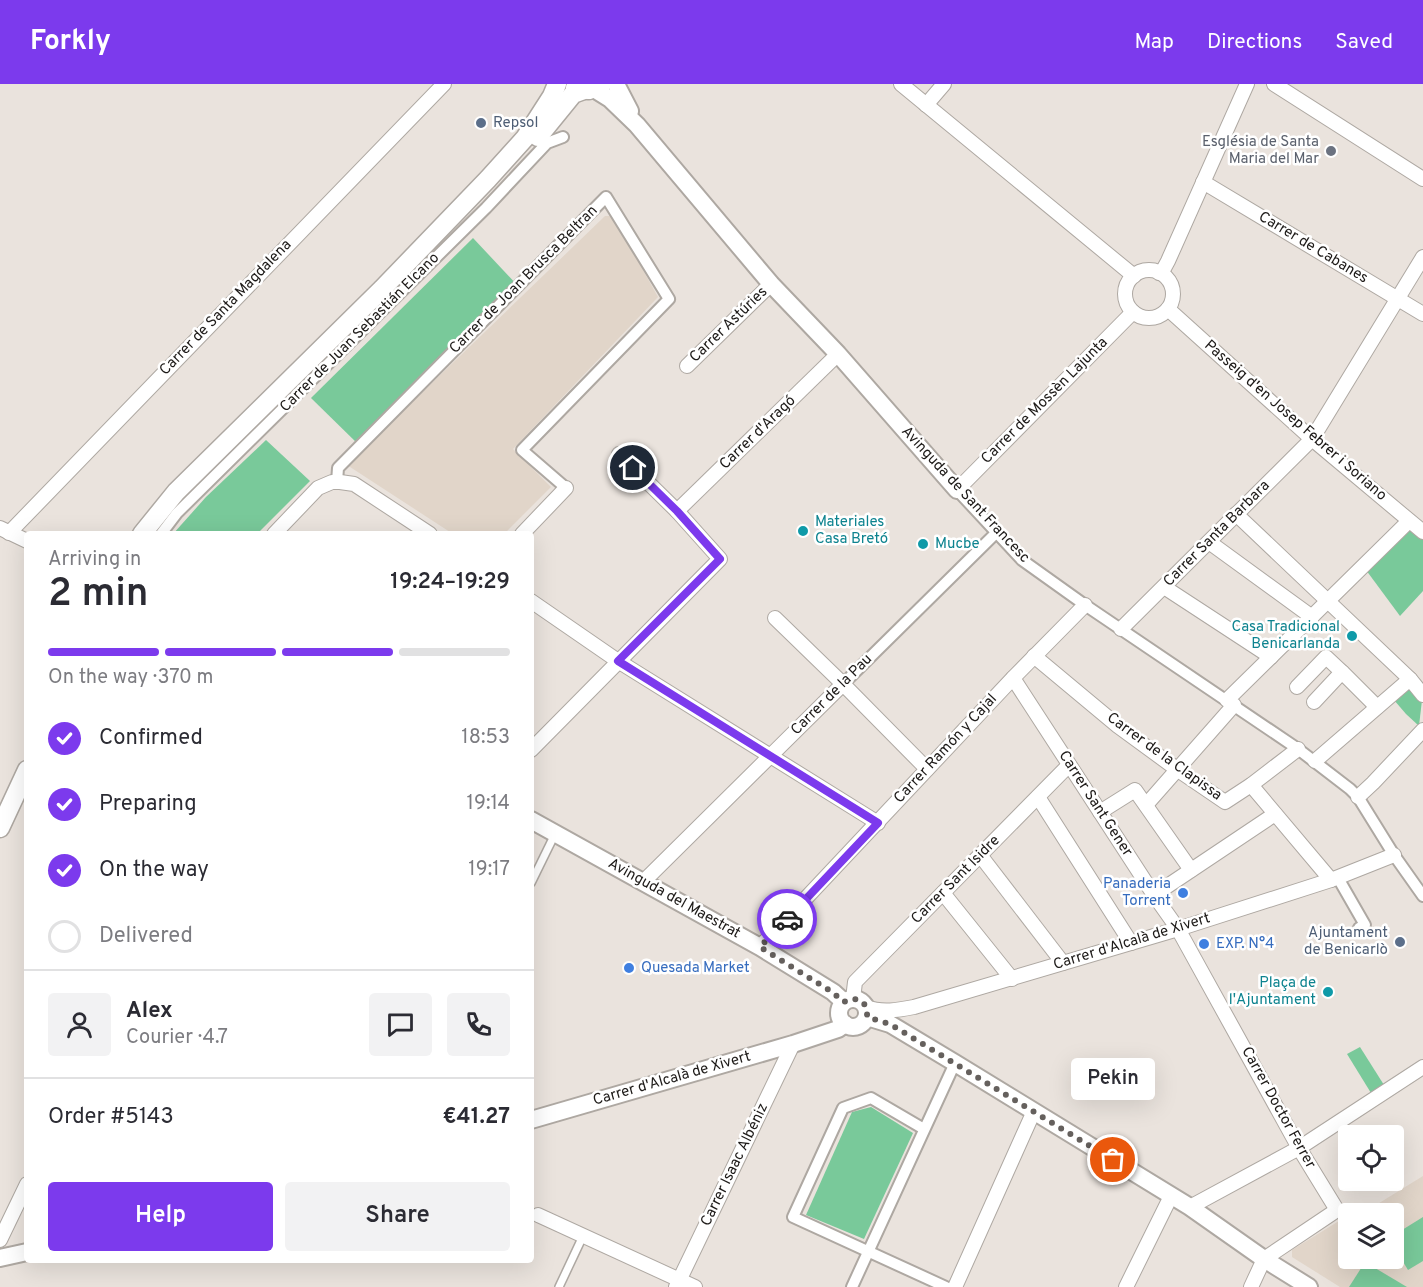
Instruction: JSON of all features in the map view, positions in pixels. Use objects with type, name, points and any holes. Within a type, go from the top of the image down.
[{"type":"main road","name":"Carrer de Juan Sebastián Elcano","points":[[144,531],[176,492],[382,289],[488,179],[525,138],[552,96],[557,84]]},
{"type":"main road","name":"Carrer de Juan Sebastián Elcano","points":[[382,289],[496,187],[573,94],[587,87]]},
{"type":"main road","points":[[0,828],[24,776]]},
{"type":"street","name":"Carrer de Santa Magdalena","points":[[5,530],[444,84]]},
{"type":"street","name":"Avinguda de Sant Francesc","points":[[616,84],[637,125]]},
{"type":"street","points":[[901,84],[1134,276]]},
{"type":"street","points":[[926,105],[944,84]]},
{"type":"street","points":[[1159,273],[1162,272],[1203,183],[1246,84]]},
{"type":"street","points":[[1274,84],[1423,179]]},
{"type":"street","name":"Avinguda de Sant Francesc","points":[[587,87],[610,99],[637,125],[771,284],[838,354],[1022,560],[1298,749],[1358,797],[1423,896]]},
{"type":"street","name":"Carrer de Juan Sebastián Elcano","points":[[163,531],[177,513],[486,208],[547,143],[563,137]]},
{"type":"street","name":"Carrer de Cabanes","points":[[1203,183],[1423,314]]},
{"type":"street","name":"Carrer de Joan Brusca Beltran","points":[[337,482],[338,468],[606,197],[669,299],[522,450],[566,488]]},
{"type":"street","name":"Carrer Santa Barbara","points":[[1121,629],[1312,438],[1423,257]]},
{"type":"street","points":[[1146,271],[1159,273],[1165,277],[1173,296],[1162,314],[1147,318],[1140,316],[1133,312],[1126,301],[1126,287],[1134,276],[1146,271]]},
{"type":"street","name":"Carrer Astúries","points":[[687,366],[771,284]]},
{"type":"street","name":"Passeig d'en Josep Febrer i Soriano","points":[[1167,309],[1312,438],[1423,532]]},
{"type":"street","name":"Carrer de Mossèn Lajunta","points":[[957,489],[1133,312]]},
{"type":"street","name":"Carrer d'Aragó","points":[[677,511],[838,354]]},
{"type":"street","points":[[534,747],[720,559],[677,511],[619,454]]},
{"type":"street","points":[[277,531],[318,488],[337,482],[354,484],[425,531]]},
{"type":"street","points":[[525,531],[566,488]]},
{"type":"street","points":[[1236,514],[1423,695]]},
{"type":"street","points":[[1146,805],[1178,770],[1230,703],[1271,657],[1409,521]]},
{"type":"street","points":[[5,530],[24,540]]},
{"type":"street","name":"Carrer de la Pau","points":[[643,882],[996,533]]},
{"type":"street","points":[[1209,542],[1312,617]]},
{"type":"street","points":[[1164,587],[1271,657]]},
{"type":"street","points":[[534,603],[618,661],[878,823]]},
{"type":"street","name":"Carrer Ramón y Cajal","points":[[760,947],[1013,678],[1085,605]]},
{"type":"street","points":[[775,618],[927,769]]},
{"type":"street","name":"Carrer de la Clapissa","points":[[1034,656],[1118,726],[1225,802],[1298,749]]},
{"type":"street","points":[[1297,687],[1326,657],[1377,707]]},
{"type":"street","points":[[1314,702],[1342,672]]},
{"type":"street","name":"Carrer Sant Gener","points":[[1013,678],[1178,929]]},
{"type":"street","points":[[1315,761],[1410,680]]},
{"type":"street","points":[[1358,797],[1423,730]]},
{"type":"street","name":"Carrer Sant Isidre","points":[[858,1006],[855,982],[1069,765]]},
{"type":"street","points":[[1251,785],[1334,879],[1365,925],[1359,928]]},
{"type":"street","points":[[1100,812],[1136,790],[1191,870]]},
{"type":"street","points":[[1038,796],[1131,943]]},
{"type":"street","points":[[1154,895],[1275,814]]},
{"type":"street","name":"Avinguda del Maestrat","points":[[534,822],[760,947],[832,992],[955,1063],[1190,1207],[1264,1259],[1309,1287]]},
{"type":"street","points":[[980,855],[1063,963]]},
{"type":"street","name":"Carrer d'Alcalà de Xivert","points":[[858,1006],[877,1010],[906,1009],[1178,929],[1334,879],[1394,855]]},
{"type":"street","points":[[943,893],[1012,979]]},
{"type":"street","name":"Carrer Doctor Ferrer","points":[[1178,929],[1299,1148],[1336,1210],[1264,1259]]},
{"type":"street","points":[[858,1006],[865,1021],[858,1026],[845,1024],[840,1018],[840,1010],[858,1006]]},
{"type":"street","name":"Carrer d'Alcalà de Xivert","points":[[534,1119],[793,1044],[838,1029],[845,1024]]},
{"type":"street","name":"Carrer Isaac Albéniz","points":[[678,1283],[793,1044]]},
{"type":"street","points":[[852,1287],[955,1063]]},
{"type":"street","points":[[1190,1207],[1299,1148],[1423,1067]]},
{"type":"street","points":[[924,1129],[871,1098],[843,1108],[793,1217],[946,1287]]},
{"type":"street","points":[[955,1287],[1035,1112]]},
{"type":"street","points":[[0,1240],[24,1190]]},
{"type":"street","points":[[1126,1287],[1171,1196]]},
{"type":"street","points":[[538,1215],[678,1283],[695,1287]]},
{"type":"street","points":[[0,1258],[24,1253]]},
{"type":"street","points":[[1251,1287],[1264,1259]]},
{"type":"lane","points":[[534,877],[555,834]]},
{"type":"lane","points":[[559,1287],[584,1236]]},
{"type":"shaded area","points":[[605,216],[613,216],[658,297],[513,449],[551,487],[507,531],[448,531],[347,465]]},
{"type":"shaded area","points":[[1423,1176],[1423,1287],[1340,1287],[1292,1257],[1292,1250],[1338,1222],[1338,1269],[1404,1269],[1404,1203],[1379,1203],[1399,1191],[1404,1191],[1404,1188]]},
{"type":"green space","points":[[473,238],[518,286],[360,446],[311,398]]},
{"type":"green space","points":[[266,440],[310,481],[260,531],[176,531],[206,497]]},
{"type":"green space","points":[[1409,526],[1423,538],[1423,591],[1400,616],[1366,570]]},
{"type":"green space","points":[[1409,688],[1422,700],[1419,726],[1394,700]]},
{"type":"green space","points":[[1360,1047],[1384,1085],[1371,1093],[1347,1054]]},
{"type":"green space","points":[[871,1107],[913,1133],[864,1239],[806,1215],[852,1112]]},
{"type":"green space","points":[[1423,1217],[1423,1261],[1408,1270],[1404,1263],[1404,1229]]},
{"type":"green space","points":[[1361,1269],[1377,1269],[1407,1287],[1349,1287]]},
{"type":"way so far","points":[[787,919],[760,947],[844,1002],[850,999],[861,1001],[868,1012],[867,1017],[890,1024],[1113,1160]]},
{"type":"place","name":"Repsol","points":[[481,123]]},
{"type":"place","name":"Església de Santa Maria del Mar","points":[[1331,151]]},
{"type":"place","name":"Materiales Casa Bretó","points":[[803,531]]},
{"type":"place","name":"Mucbe","points":[[923,544]]},
{"type":"place","name":"Casa Tradicional Benicarlanda","points":[[1352,636]]},
{"type":"place","name":"Panaderia Torrent","points":[[1183,893]]},
{"type":"place","name":"Ajuntament de Benicarlò","points":[[1400,942]]},
{"type":"place","name":"EXP. N°4","points":[[1204,944]]},
{"type":"place","name":"Quesada Market","points":[[629,968]]},
{"type":"place","name":"Plaça de l'Ajuntament","points":[[1328,992]]},
{"type":"place","name":"Pekin","points":[[1113,1160]]},
{"type":"route","points":[[633,468],[677,511],[720,559],[618,661],[878,823],[787,919]]}]
